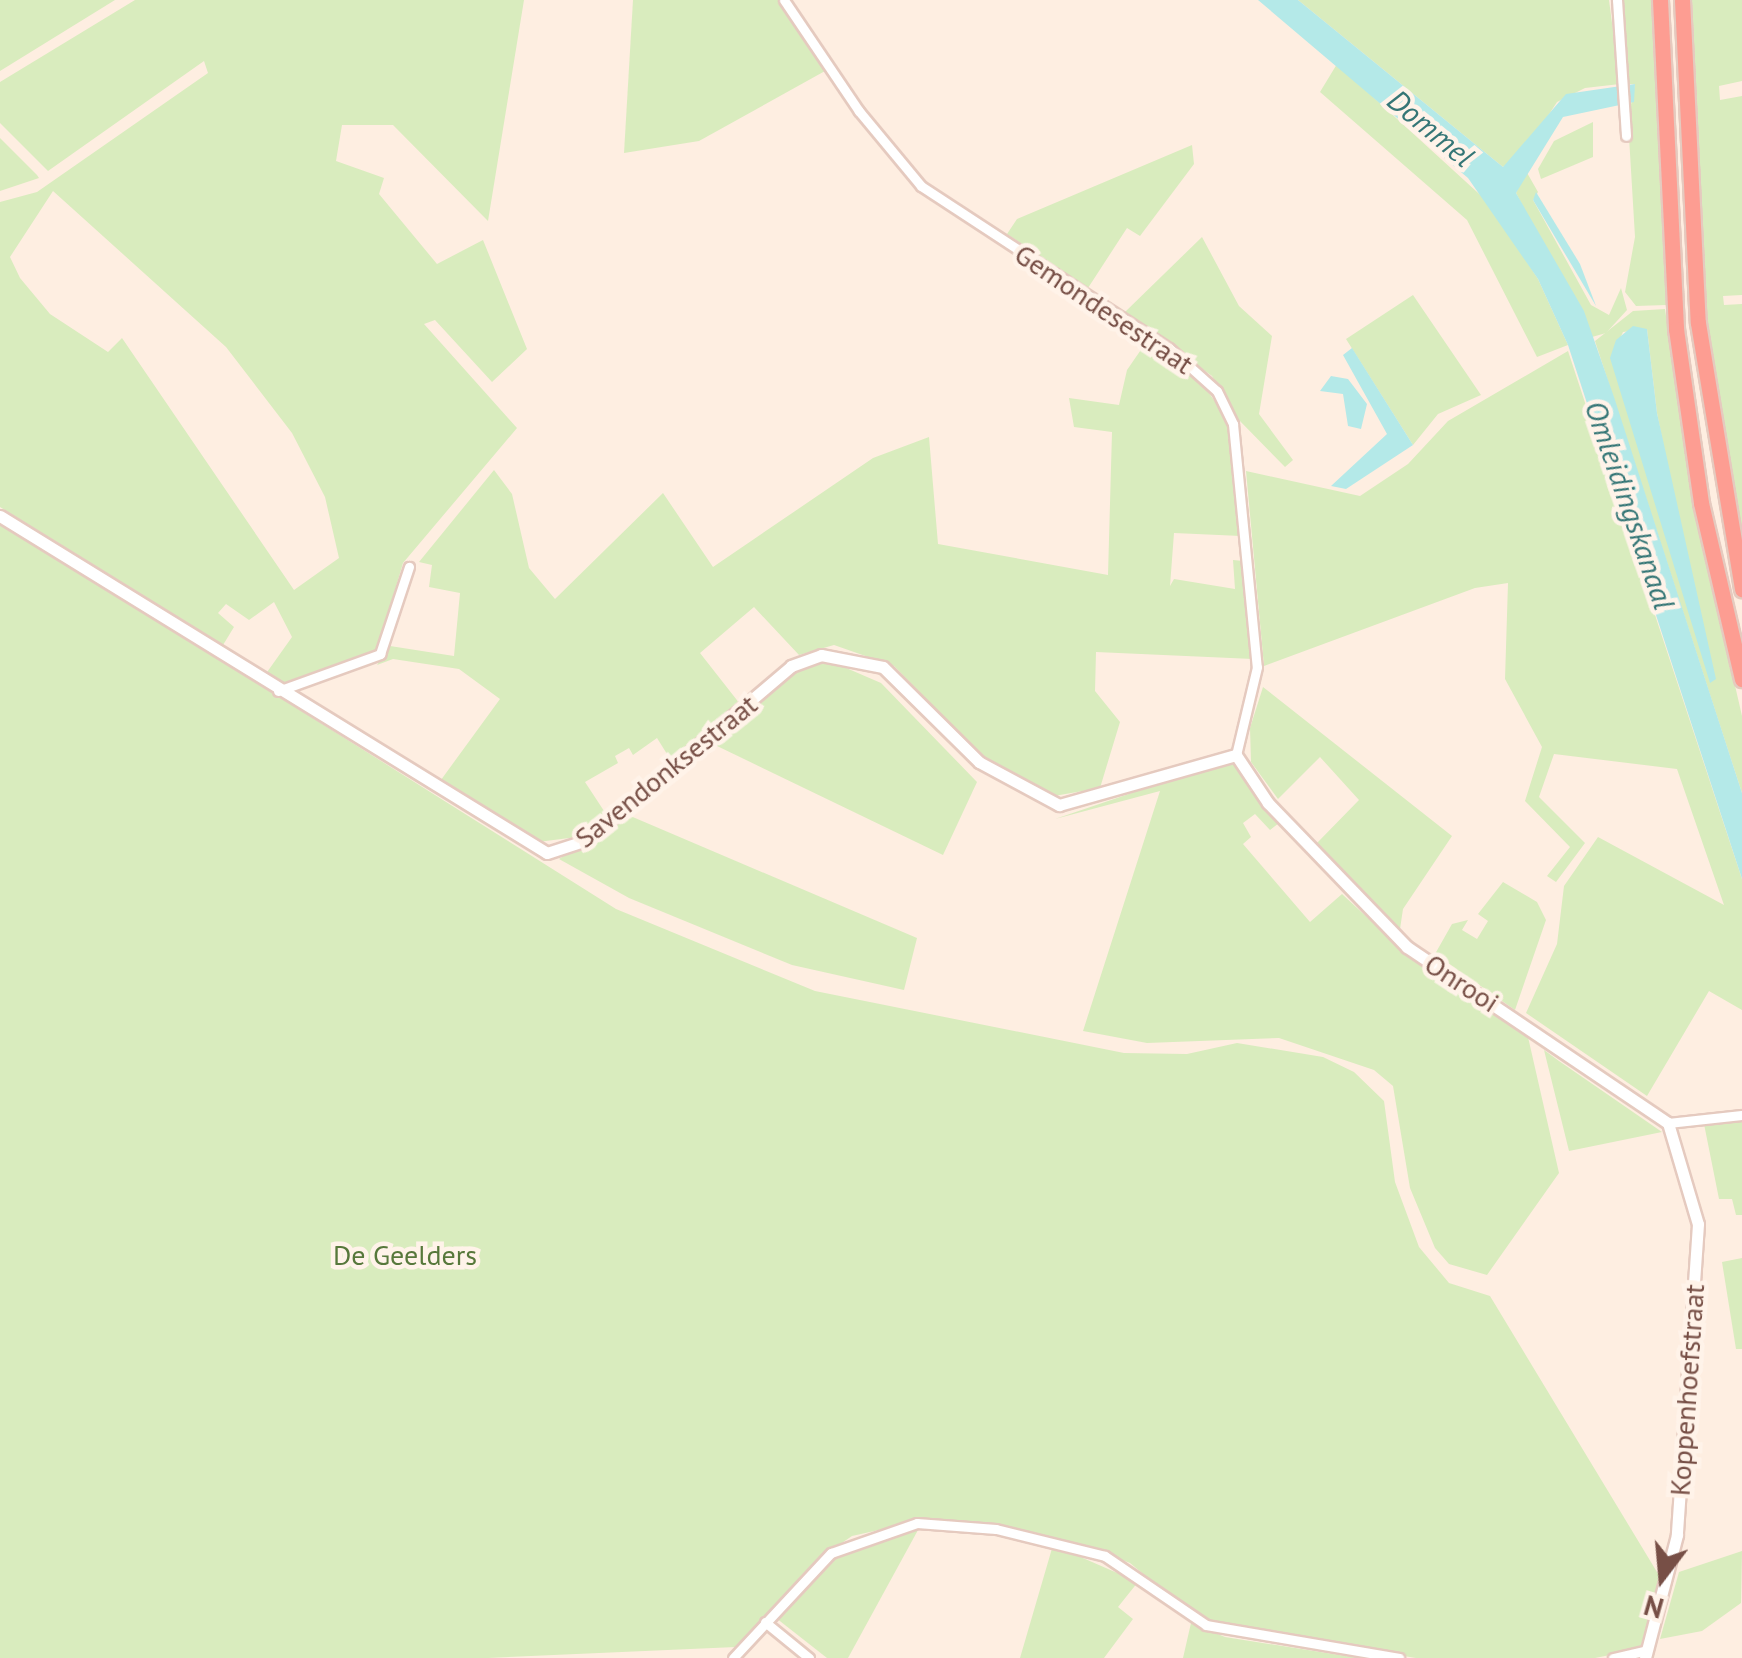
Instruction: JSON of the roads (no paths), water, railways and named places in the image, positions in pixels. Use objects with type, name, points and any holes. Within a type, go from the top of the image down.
[{"type":"highway","points":[[1660,0],[1660,115],[1676,329],[1702,504],[1742,679]]},
{"type":"highway","points":[[1682,0],[1698,323],[1742,588]]},
{"type":"street","name":"Gemondesestraat","points":[[784,0],[858,111],[921,186],[1169,348],[1217,391],[1233,424],[1257,668],[1236,755]]},
{"type":"street","points":[[1617,0],[1626,136]]},
{"type":"street","name":"Savendonksestraat","points":[[0,516],[547,854],[585,841],[790,666],[820,654],[883,667],[979,762],[1059,805],[1236,755]]},
{"type":"street","points":[[278,691],[375,660],[410,567]]},
{"type":"street","name":"Onrooi","points":[[1236,755],[1268,803],[1408,946],[1668,1123]]},
{"type":"street","points":[[1668,1123],[1742,1115]]},
{"type":"street","name":"Koppenhoefstraat","points":[[1646,1654],[1677,1535],[1698,1224],[1668,1123]]},
{"type":"street","points":[[732,1658],[816,1565],[850,1541],[891,1527],[948,1525],[1105,1556],[1206,1626],[1398,1658]]},
{"type":"street","points":[[765,1622],[809,1658]]},
{"type":"street","points":[[1613,1658],[1646,1654]]},
{"type":"water","points":[[1258,0],[1298,0],[1503,167],[1566,94],[1635,84],[1634,102],[1563,117],[1516,193],[1584,311],[1614,397],[1742,793],[1742,879],[1568,345],[1538,279],[1468,178]]},
{"type":"water","points":[[1536,192],[1580,264],[1596,306],[1533,200]]},
{"type":"water","points":[[1633,326],[1647,329],[1657,413],[1716,679],[1710,683],[1610,358],[1616,340]]},
{"type":"water","points":[[1352,348],[1413,445],[1346,489],[1331,486],[1387,434],[1343,355]]},
{"type":"water","points":[[1331,376],[1348,379],[1367,404],[1361,429],[1348,426],[1343,394],[1320,391]]},
{"type":"water label","name":"Dommel","points":[[1431,128]]},
{"type":"water label","name":"Omleidingskanaal","points":[[1630,505]]},
{"type":"park label","name":"De Geelders","points":[[405,1255]]}]
